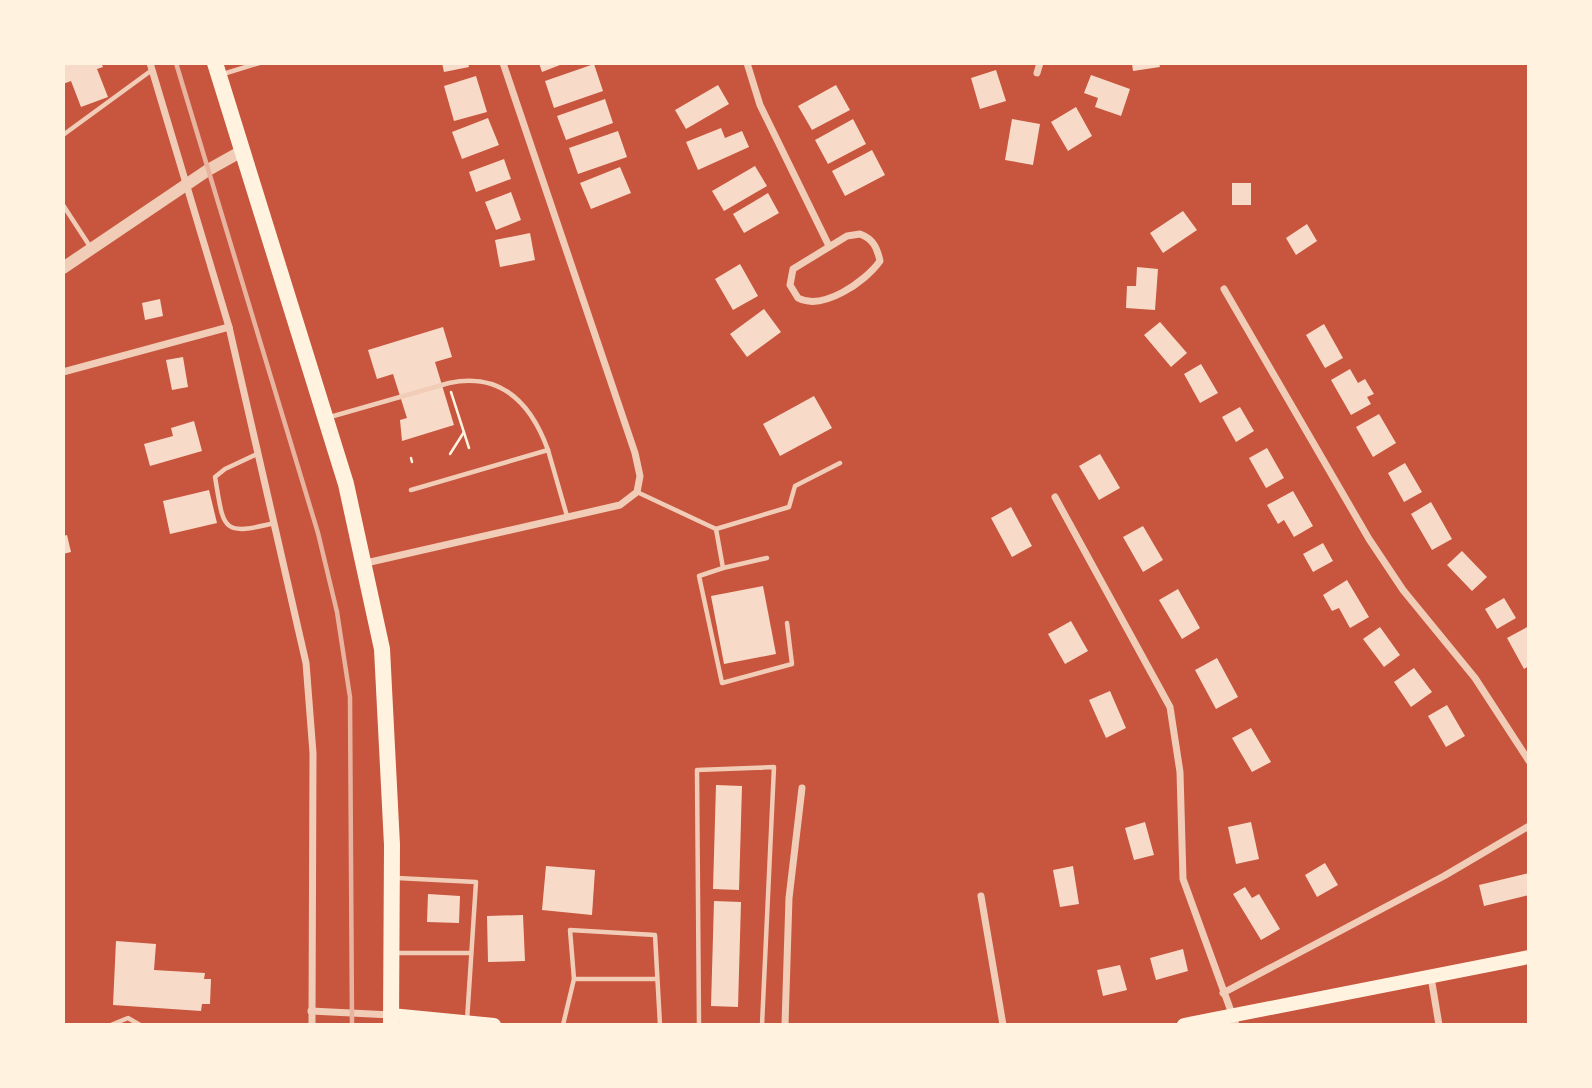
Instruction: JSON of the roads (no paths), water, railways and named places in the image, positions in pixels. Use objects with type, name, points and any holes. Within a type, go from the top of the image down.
[{"type":"highway","points":[[217,69],[326,418],[366,563],[382,649],[388,728],[392,878],[391,1020]]},
{"type":"main road","points":[[1184,1025],[1234,1020],[1529,957]]},
{"type":"main road","points":[[391,1020],[494,1025]]},
{"type":"street","points":[[366,563],[620,505],[631,500],[637,492],[640,476],[635,453],[503,63]]},
{"type":"street","points":[[747,63],[761,105],[829,246]]},
{"type":"street","points":[[1037,73],[1040,63]]},
{"type":"street","points":[[151,67],[229,327],[299,626],[310,705],[312,1025]]},
{"type":"street","points":[[63,268],[186,184],[242,151]]},
{"type":"street","points":[[860,234],[871,238],[880,261],[861,279],[825,299],[814,303],[798,298],[790,285],[793,269],[829,246],[847,236],[860,234]]},
{"type":"street","points":[[1224,289],[1375,548],[1403,590],[1475,678],[1529,761]]},
{"type":"street","points":[[63,372],[229,327]]},
{"type":"street","points":[[1055,497],[1170,706],[1180,772],[1183,879],[1234,1020]]},
{"type":"street","points":[[785,1025],[788,909],[802,788]]},
{"type":"street","points":[[1223,993],[1444,876],[1529,826]]},
{"type":"street","points":[[981,896],[1003,1025]]},
{"type":"street","points":[[1431,976],[1439,1025]]},
{"type":"street","points":[[311,1012],[391,1020]]},
{"type":"lane","points":[[217,69],[259,63]]},
{"type":"lane","points":[[63,135],[151,67]]},
{"type":"lane","points":[[63,205],[92,248]]},
{"type":"lane","points":[[326,418],[449,383],[466,379],[487,380],[512,394],[539,424],[567,517]]},
{"type":"lane","points":[[411,490],[548,450]]},
{"type":"lane","points":[[259,453],[225,469],[215,477],[221,515],[226,525],[240,531],[275,522]]},
{"type":"lane","points":[[637,492],[716,529],[789,507],[795,486],[840,463]]},
{"type":"lane","points":[[716,529],[723,568]]},
{"type":"lane","points":[[767,558],[699,576],[722,683],[792,664],[787,622]]},
{"type":"lane","points":[[699,1025],[697,770],[774,767],[762,1025]]},
{"type":"lane","points":[[392,878],[476,882],[467,1022]]},
{"type":"lane","points":[[563,1025],[574,979],[570,930],[655,935],[660,1025]]},
{"type":"lane","points":[[391,953],[471,953]]},
{"type":"lane","points":[[574,979],[657,979]]},
{"type":"lane","points":[[111,1025],[128,1018],[140,1025]]},
{"type":"railway","points":[[176,63],[318,533],[337,612],[350,697],[352,1025]]}]
